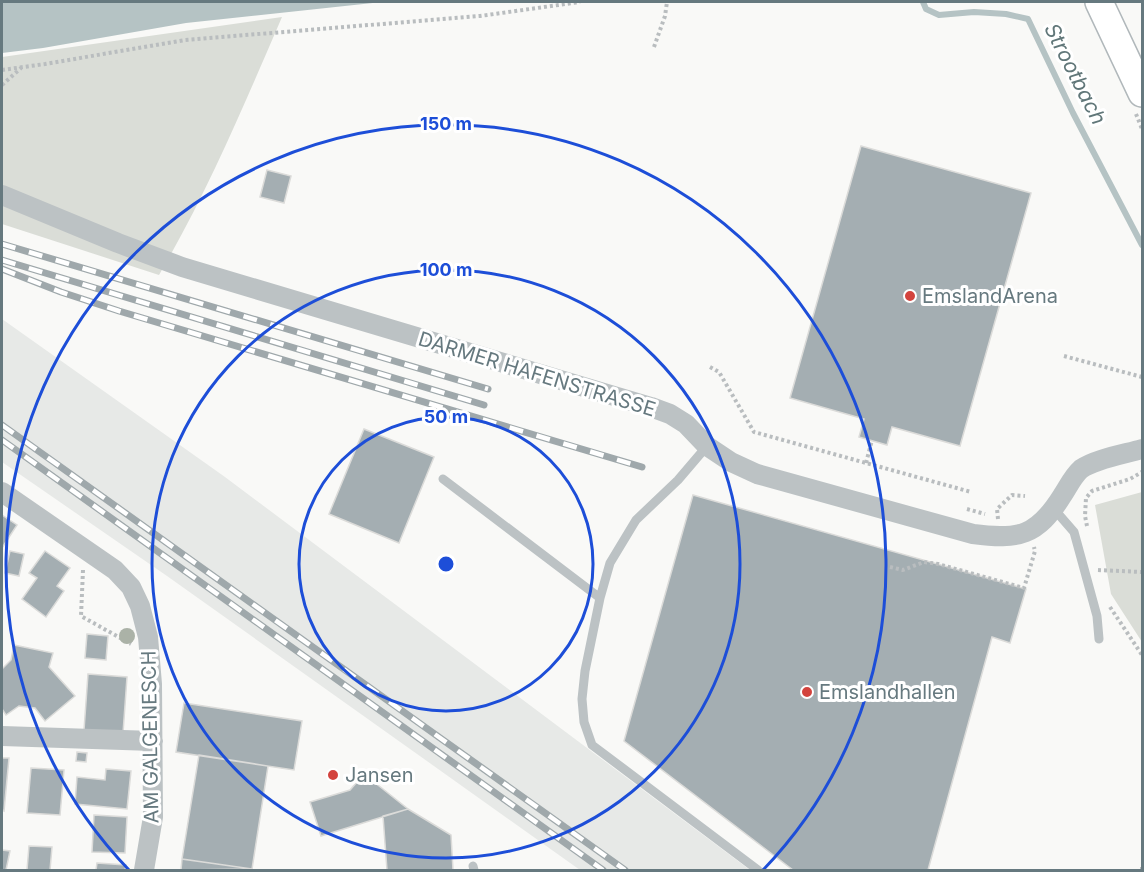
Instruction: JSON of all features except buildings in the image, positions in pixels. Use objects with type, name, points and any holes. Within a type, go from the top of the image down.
[{"type":"main road","points":[[1099,2],[1143,93]]},
{"type":"street","name":"DARMER HAFENSTRASSE","points":[[2,195],[117,243],[182,267],[670,414],[686,424],[707,446],[731,462],[757,474],[973,534],[1011,536],[1031,531]]},
{"type":"street","points":[[1031,531],[1043,523],[1081,469],[1143,449]]},
{"type":"street","name":"AM GALGENESCH","points":[[2,492],[115,570],[131,587],[140,606],[150,655],[153,741],[153,817],[144,870]]},
{"type":"street","points":[[2,736],[153,741]]},
{"type":"lane","points":[[707,446],[678,480],[636,520],[610,563],[600,598],[585,671],[582,699],[584,722],[592,745],[758,870]]},
{"type":"lane","points":[[443,479],[600,598]]},
{"type":"lane","points":[[1054,509],[1074,532],[1097,616],[1099,639]]},
{"type":"path","points":[[2,70],[185,40],[480,16],[580,2]]},
{"type":"path","points":[[654,47],[665,16],[667,2]]},
{"type":"path","points":[[2,85],[22,67]]},
{"type":"path","points":[[1064,356],[1143,377]]},
{"type":"path","points":[[710,367],[719,372],[754,432],[971,492]]},
{"type":"path","points":[[866,463],[872,441]]},
{"type":"path","points":[[1089,535],[1085,516],[1086,498],[1092,491],[1143,472]]},
{"type":"path","points":[[992,536],[998,518],[997,510],[1004,501],[1012,495],[1025,496]]},
{"type":"path","points":[[890,567],[903,570],[924,562],[938,564],[1024,588],[1035,551],[1031,531]]},
{"type":"path","points":[[84,549],[81,616],[150,655]]},
{"type":"path","points":[[1085,573],[1097,570],[1143,572]]},
{"type":"path","points":[[1097,570],[1100,579]]},
{"type":"path","points":[[1105,598],[1143,655]]},
{"type":"shaded area","points":[[2,2],[382,2],[186,23],[2,53]]},
{"type":"shaded area","points":[[282,17],[209,181],[159,275],[2,224],[2,57]]},
{"type":"shaded area","points":[[2,319],[225,477],[750,870],[580,870],[167,576],[2,462]]},
{"type":"shaded area","points":[[1142,492],[1142,642],[1111,594],[1095,505]]},
{"type":"waterway","name":"Strootbach","points":[[923,2],[926,9],[939,15],[974,12],[1006,14],[1028,19],[1073,113],[1142,245]]},
{"type":"railway","points":[[2,244],[488,389]]},
{"type":"railway","points":[[2,260],[484,405]]},
{"type":"railway","points":[[2,269],[119,311],[642,467]]},
{"type":"railway","points":[[2,425],[625,870]]},
{"type":"railway","points":[[2,440],[603,870]]},
{"type":"place","name":"EmslandArena","points":[[910,296]]},
{"type":"place","name":"Emslandhallen","points":[[807,692]]},
{"type":"place","name":"Jansen","points":[[333,775]]}]
